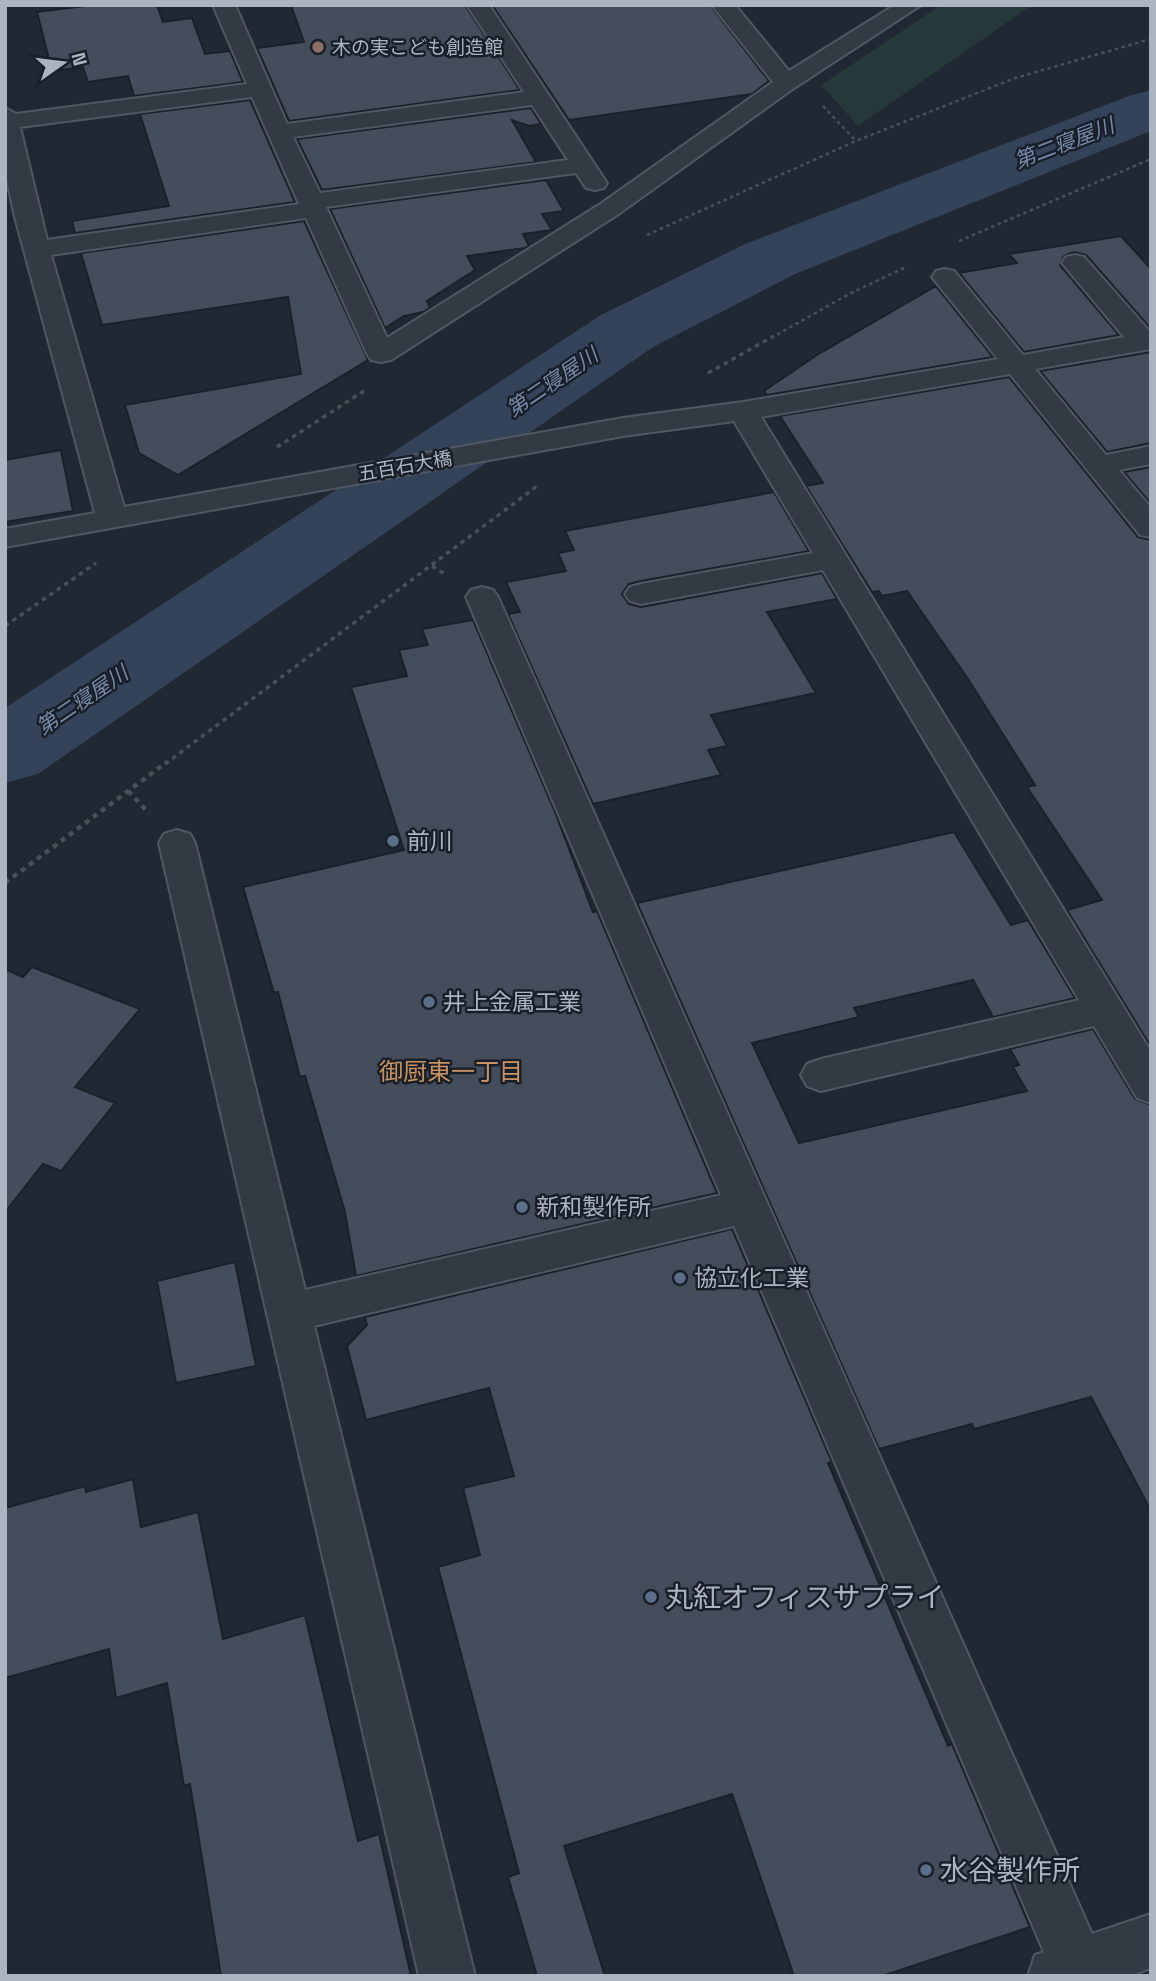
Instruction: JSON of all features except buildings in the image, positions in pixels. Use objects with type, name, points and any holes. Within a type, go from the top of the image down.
[{"type":"street","points":[[224,5],[381,354],[611,208],[786,83],[910,5]]},
{"type":"street","points":[[478,5],[611,208]]},
{"type":"street","points":[[723,5],[786,83]]},
{"type":"street","points":[[112,519],[37,249],[17,219],[6,118],[260,89]]},
{"type":"street","points":[[279,132],[539,97]]},
{"type":"street","points":[[37,249],[583,165]]},
{"type":"street","points":[[1075,263],[1146,341]]},
{"type":"street","points":[[945,277],[1151,528]]},
{"type":"street","name":"五百石大橋","points":[[5,538],[623,427],[743,411],[1146,341]]},
{"type":"street","points":[[743,411],[1151,1087]]},
{"type":"street","points":[[1099,465],[1151,455]]},
{"type":"street","points":[[641,594],[832,559]]},
{"type":"street","points":[[482,597],[747,1206],[1071,1973],[1151,1941]]},
{"type":"street","points":[[177,843],[447,1976]]},
{"type":"street","points":[[821,1075],[1104,1009]]},
{"type":"street","points":[[289,1313],[747,1206]]},
{"type":"path","points":[[650,234],[856,141],[1003,83],[1151,39]]},
{"type":"path","points":[[947,246],[1151,159]]},
{"type":"path","points":[[698,379],[850,293],[911,264]]},
{"type":"path","points":[[5,883],[541,483]]},
{"type":"shaded area","points":[[941,5],[1032,5],[858,126],[821,85]]},
{"type":"waterway","name":"第二寝屋川","points":[[5,752],[627,331],[770,259],[1151,109]]},
{"type":"place","name":"木の実こども創造館","points":[[318,47]]},
{"type":"place","name":"前川","points":[[393,841]]},
{"type":"place","name":"井上金属工業","points":[[429,1002]]},
{"type":"place","name":"新和製作所","points":[[522,1207]]},
{"type":"place","name":"協立化工業","points":[[680,1278]]},
{"type":"place","name":"丸紅オフィスサプライ","points":[[651,1597]]},
{"type":"place","name":"水谷製作所","points":[[926,1870]]},
{"type":"district","name":"御厨東一丁目","points":[[451,1071]]}]
